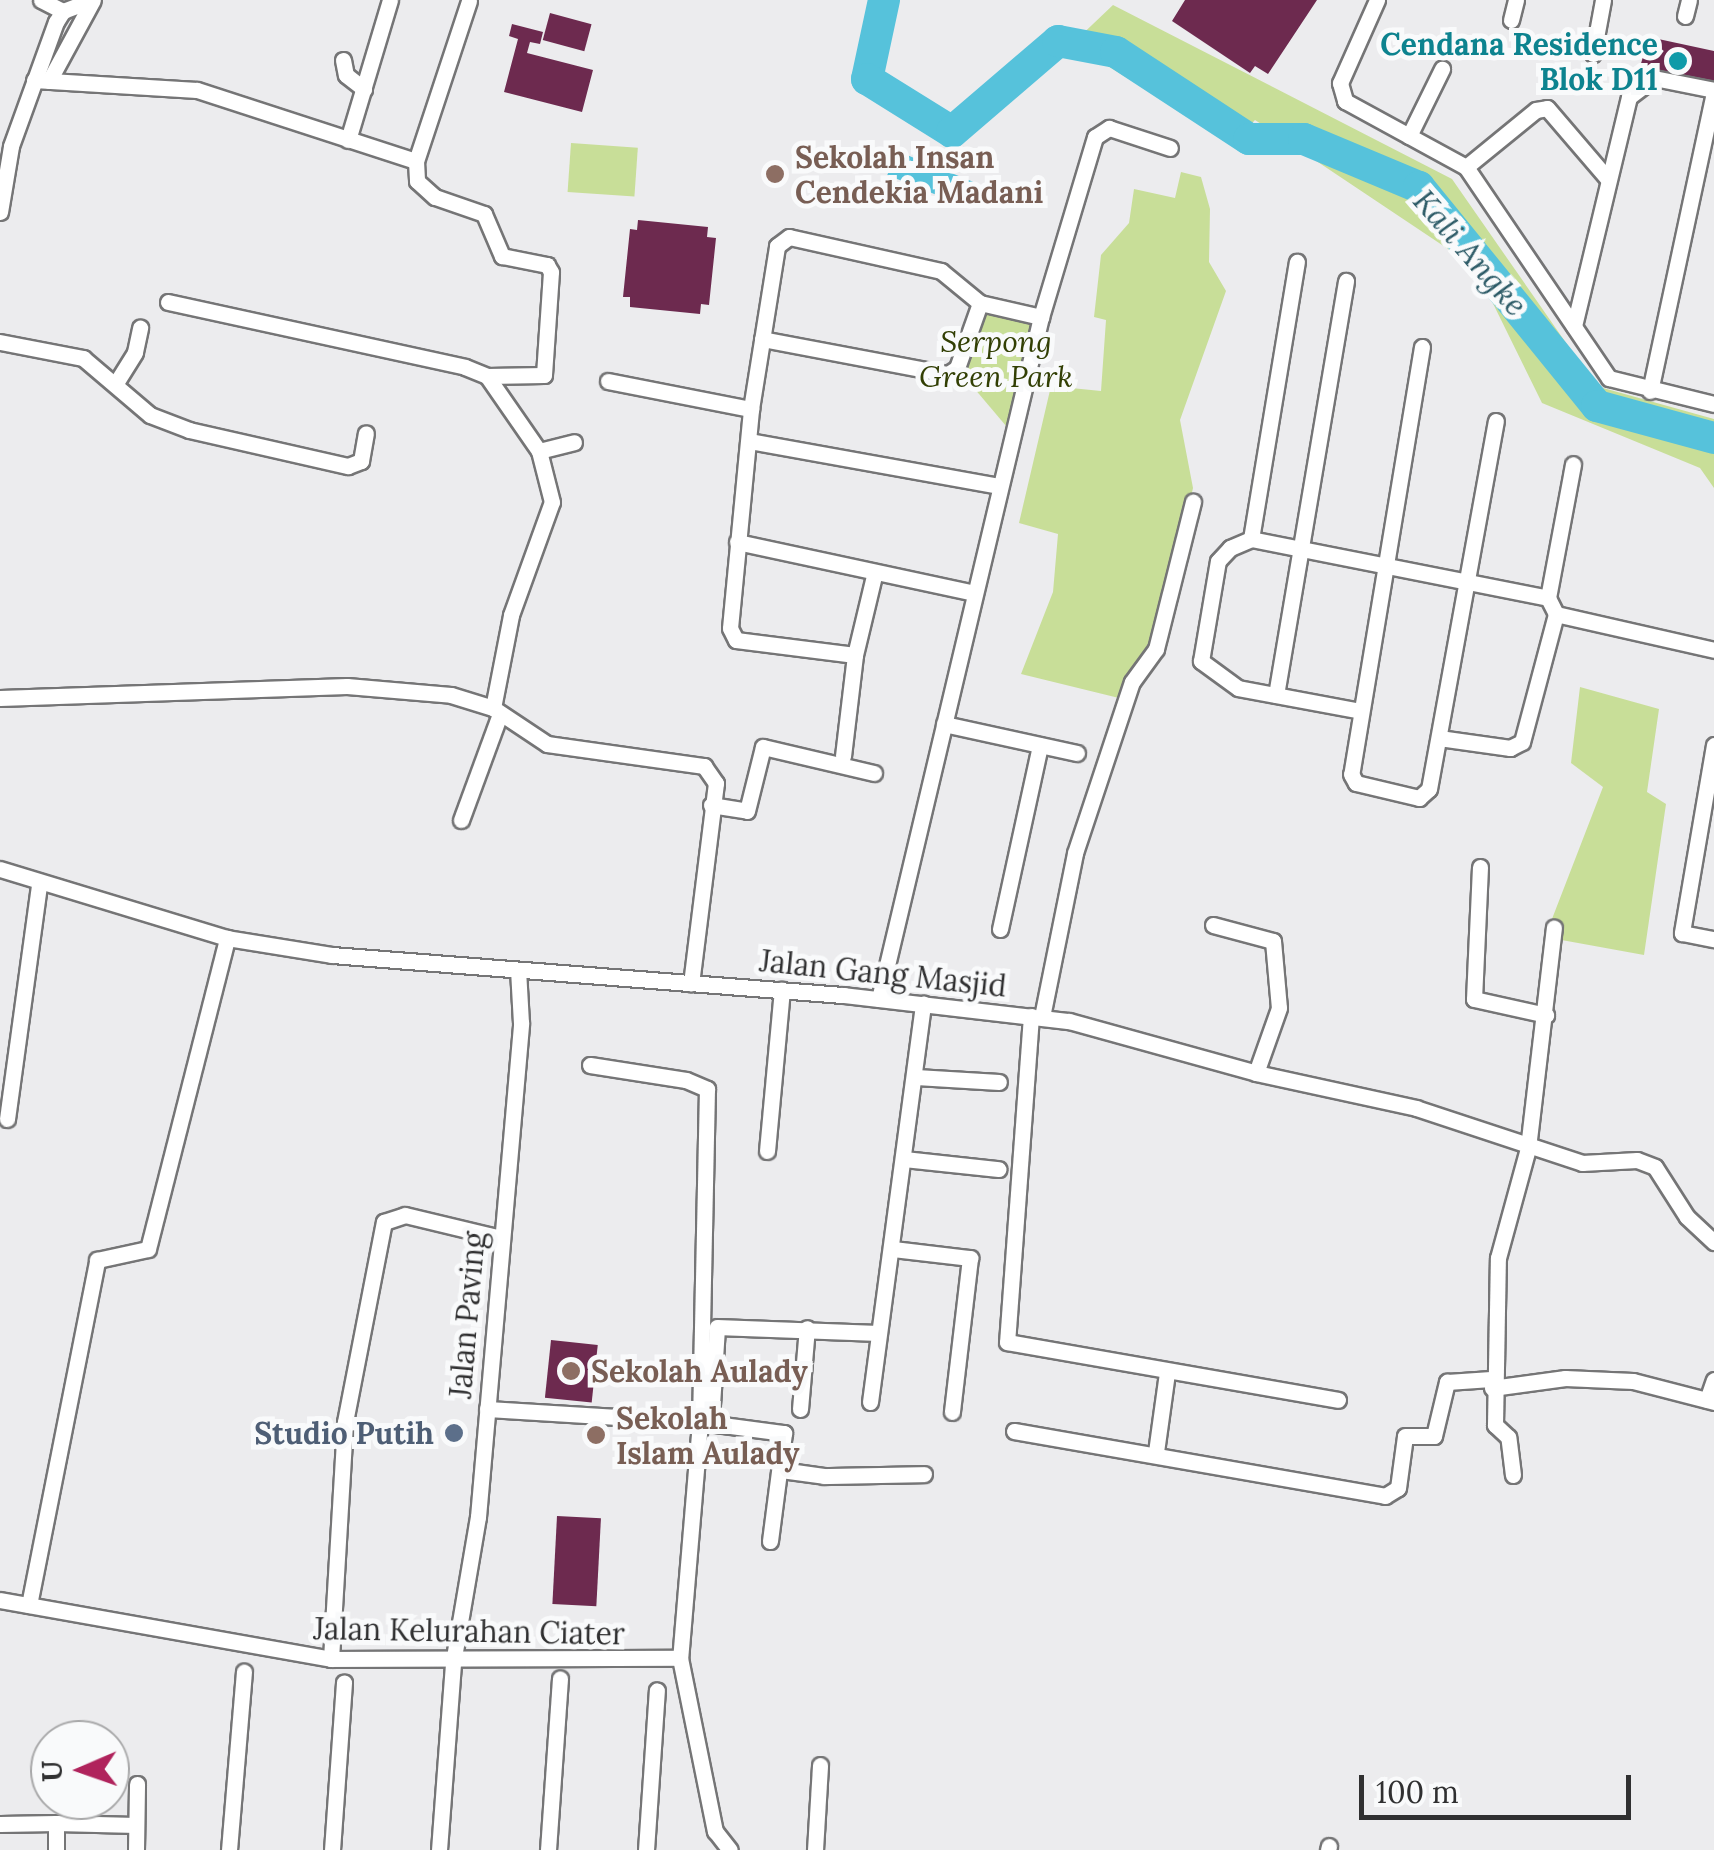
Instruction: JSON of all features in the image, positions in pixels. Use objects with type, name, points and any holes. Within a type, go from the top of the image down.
[{"type":"street","points":[[42,0],[63,10],[93,0]]},
{"type":"street","points":[[0,212],[5,146],[93,0]]},
{"type":"street","points":[[348,140],[390,0]]},
{"type":"street","points":[[168,302],[487,376],[544,375],[550,267],[502,256],[490,220],[425,191],[416,161],[469,0]]},
{"type":"street","points":[[1377,0],[1341,92],[1345,101],[1466,167],[1609,378],[1714,404]]},
{"type":"street","points":[[1512,20],[1516,0]]},
{"type":"street","points":[[1593,54],[1603,0]]},
{"type":"street","points":[[41,81],[63,10]]},
{"type":"street","points":[[343,60],[346,75],[364,89]]},
{"type":"street","points":[[1409,136],[1442,69]]},
{"type":"street","points":[[1574,326],[1607,178],[1634,88],[1654,78],[1714,91],[1650,391]]},
{"type":"street","points":[[41,81],[197,90],[416,161]]},
{"type":"street","points":[[1466,167],[1536,110],[1547,108],[1607,178]]},
{"type":"street","points":[[878,999],[998,486],[1041,316],[1095,137],[1109,128],[1170,148]]},
{"type":"street","points":[[856,655],[736,640],[730,628],[752,409],[777,246],[789,238],[941,271],[980,303],[1041,316]]},
{"type":"street","points":[[1251,539],[1297,262]]},
{"type":"street","points":[[1276,695],[1346,281]]},
{"type":"street","points":[[762,339],[948,374],[957,368],[980,303]]},
{"type":"street","points":[[116,383],[140,328]]},
{"type":"street","points":[[0,342],[84,358],[164,422],[348,466],[360,461],[366,433]]},
{"type":"street","points":[[1422,346],[1350,774],[1356,783],[1419,798],[1429,789],[1496,422]]},
{"type":"street","points":[[461,820],[497,711],[511,615],[552,502],[539,451],[487,376]]},
{"type":"street","points":[[608,381],[752,409]]},
{"type":"street","points":[[749,441],[998,486]]},
{"type":"street","points":[[539,451],[574,442]]},
{"type":"street","points":[[1439,738],[1510,748],[1522,742],[1556,614],[1548,598],[1573,464]]},
{"type":"street","points":[[1156,1452],[1166,1372],[1162,1365],[1007,1342],[1036,1017],[1075,853],[1132,682],[1156,650],[1193,502]]},
{"type":"street","points":[[1361,711],[1276,695],[1217,677],[1198,650],[1218,561],[1251,539],[1548,598]]},
{"type":"street","points":[[738,542],[974,592]]},
{"type":"street","points":[[843,756],[856,655],[875,572]]},
{"type":"street","points":[[1556,614],[1714,650]]},
{"type":"street","points":[[0,698],[347,686],[450,695],[497,711],[547,744],[704,766],[716,775],[691,983]]},
{"type":"street","points":[[944,724],[1077,753]]},
{"type":"street","points":[[1000,929],[1040,745]]},
{"type":"street","points":[[1714,745],[1682,933],[1714,939]]},
{"type":"street","points":[[711,805],[747,811],[763,747],[874,773]]},
{"type":"street","points":[[1480,867],[1474,999],[1546,1016]]},
{"type":"street","name":"Jalan Gang Masjid","points":[[0,869],[39,884],[227,938],[332,955],[878,999],[1036,1017],[1115,1031],[1256,1073],[1416,1108],[1582,1163],[1637,1160],[1655,1167],[1686,1217],[1714,1242]]},
{"type":"street","points":[[7,1119],[39,884]]},
{"type":"street","points":[[1213,925],[1273,941],[1279,1008],[1256,1073]]},
{"type":"street","points":[[1514,1474],[1508,1437],[1495,1428],[1492,1384],[1498,1258],[1528,1148],[1554,928]]},
{"type":"street","points":[[28,1605],[97,1260],[148,1248],[227,938]]},
{"type":"street","name":"Jalan Paving","points":[[439,1850],[453,1663],[476,1530],[521,1023],[518,970]]},
{"type":"street","points":[[767,1151],[782,990]]},
{"type":"street","points":[[870,1402],[923,1004]]},
{"type":"street","points":[[590,1065],[686,1080],[706,1089],[700,1422],[680,1658],[715,1832],[730,1850]]},
{"type":"street","points":[[916,1077],[999,1082]]},
{"type":"street","points":[[904,1158],[998,1168]]},
{"type":"street","points":[[331,1659],[345,1422],[384,1222],[405,1216],[502,1238]]},
{"type":"street","points":[[893,1249],[970,1258],[952,1412]]},
{"type":"street","points":[[712,1405],[717,1327],[878,1332]]},
{"type":"street","points":[[800,1409],[807,1328]]},
{"type":"street","points":[[1166,1372],[1338,1400]]},
{"type":"street","points":[[1014,1432],[1156,1452],[1394,1495],[1405,1436],[1434,1436],[1447,1382],[1492,1384],[1564,1378],[1633,1381],[1710,1401],[1714,1380]]},
{"type":"street","points":[[486,1408],[780,1429],[781,1470],[770,1542]]},
{"type":"street","points":[[781,1470],[824,1476],[924,1474]]},
{"type":"street","name":"Jalan Kelurahan Ciater","points":[[0,1600],[331,1659],[453,1663],[680,1658]]},
{"type":"street","points":[[229,1850],[244,1672]]},
{"type":"street","points":[[548,1850],[560,1678]]},
{"type":"street","points":[[332,1850],[344,1682]]},
{"type":"street","points":[[646,1850],[657,1690]]},
{"type":"street","points":[[815,1850],[820,1765]]},
{"type":"street","points":[[136,1850],[137,1784]]},
{"type":"street","points":[[0,1824],[136,1824]]},
{"type":"street","points":[[56,1824],[56,1850]]},
{"type":"green space","points":[[1113,5],[1452,179],[1596,386],[1714,419],[1714,488],[1700,468],[1542,403],[1475,267],[1255,120],[1233,143],[1072,44]]},
{"type":"green space","points":[[571,143],[638,148],[634,197],[568,192]]},
{"type":"green space","points":[[1181,172],[1201,177],[1210,209],[1209,262],[1226,291],[1180,420],[1193,488],[1155,654],[1144,668],[1145,682],[1123,699],[1021,674],[1053,592],[1058,534],[1019,523],[1051,386],[1101,391],[1106,320],[1094,317],[1101,255],[1129,223],[1134,189],[1175,198]]},
{"type":"green space","name":"Serpong Green Park","points":[[980,303],[1041,317],[1012,433],[957,368]]},
{"type":"green space","points":[[1580,687],[1659,709],[1647,792],[1666,804],[1644,955],[1545,937],[1603,787],[1571,763]]},
{"type":"water","points":[[897,151],[975,182],[965,207],[887,175]]},
{"type":"building","points":[[1185,0],[1317,0],[1268,74],[1255,66],[1250,73],[1172,21]]},
{"type":"building","points":[[550,13],[592,24],[584,51],[543,40]]},
{"type":"building","points":[[512,24],[543,32],[540,44],[530,42],[527,53],[593,70],[582,112],[504,92],[518,39],[509,36]]},
{"type":"building","name":"Cendana Residence Blok D11","points":[[1649,37],[1714,51],[1714,88],[1639,70]]},
{"type":"building","points":[[638,220],[708,227],[707,237],[716,238],[709,305],[701,304],[700,314],[630,307],[630,297],[623,297],[630,229],[637,230]]},
{"type":"building","name":"Sekolah Aulady","points":[[551,1340],[598,1345],[592,1403],[545,1398]]},
{"type":"building","name":"Sekolah Islam Aulady","points":[[557,1516],[601,1518],[596,1606],[552,1604]]},
{"type":"waterway","name":"Kali Angke","points":[[884,0],[867,79],[952,132],[1058,41],[1116,52],[1249,139],[1304,139],[1419,187],[1597,406],[1714,438]]},
{"type":"place","name":"Cendana Residence Blok D11","points":[[1678,61]]},
{"type":"place","name":"Sekolah Insan Cendekia Madani","points":[[775,174]]},
{"type":"place","name":"Sekolah Aulady","points":[[571,1371]]},
{"type":"place","name":"Studio Putih","points":[[454,1433]]},
{"type":"place","name":"Sekolah Islam Aulady","points":[[596,1435]]}]
